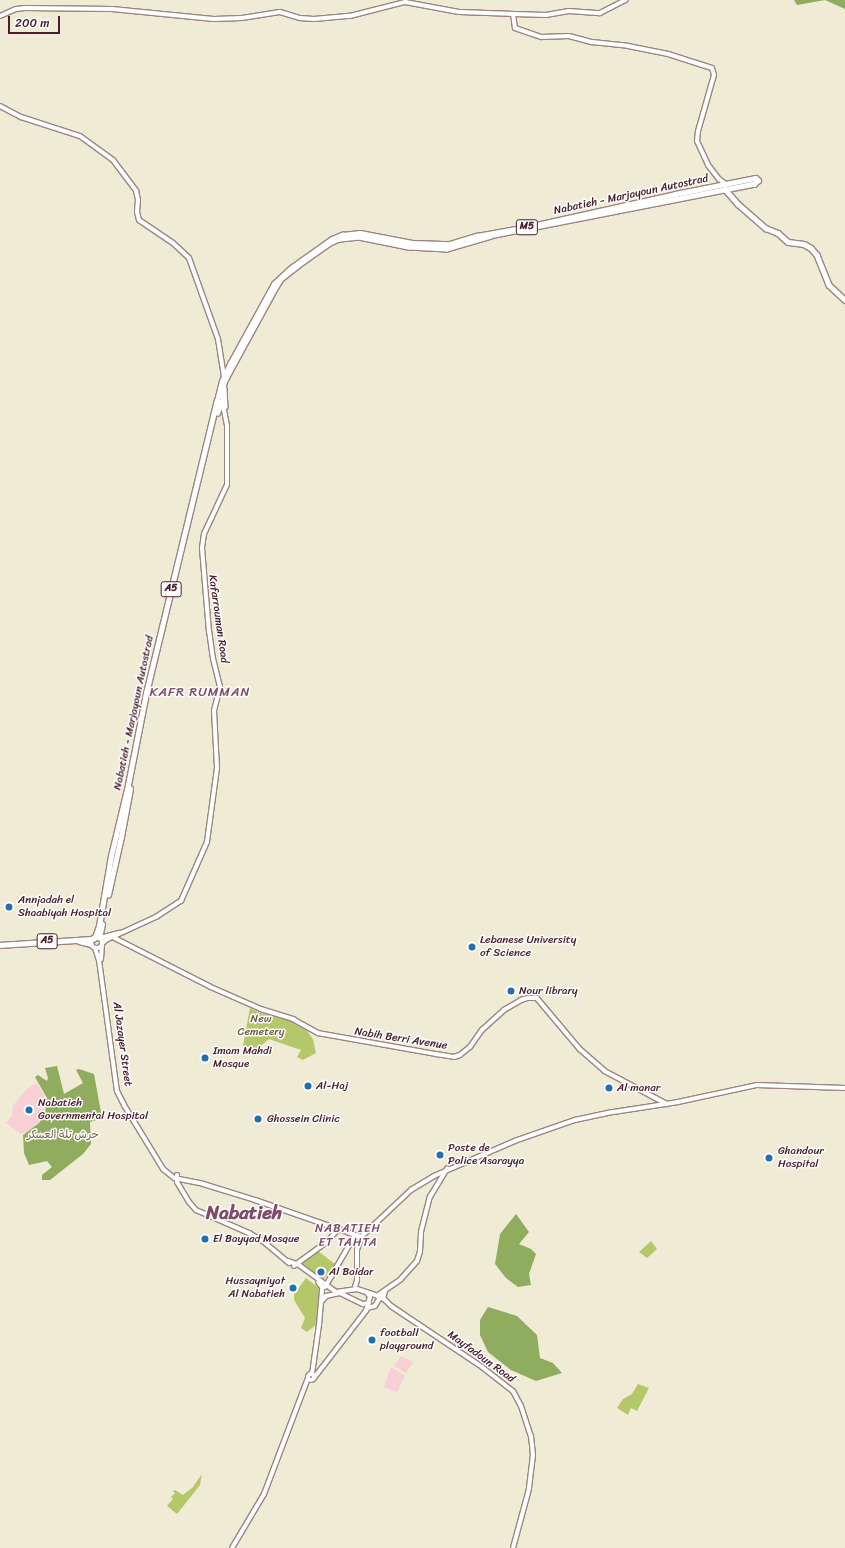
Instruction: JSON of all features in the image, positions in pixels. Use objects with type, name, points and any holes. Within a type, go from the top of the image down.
[{"type":"highway","name":"Nabatieh - Marjayoun Autostrad","points":[[220,400],[224,376],[274,284],[286,272],[330,243],[350,237],[363,237],[408,247],[447,248],[491,236],[720,186],[726,187],[731,188],[756,183],[758,180],[755,178],[726,187],[695,192]]},
{"type":"highway","points":[[726,187],[738,204],[766,228],[778,233],[788,242],[805,245],[811,248],[817,255],[829,285],[845,300]]},
{"type":"highway","points":[[731,188],[732,196]]},
{"type":"highway","name":"Nabatieh - Marjayoun Autostrad","points":[[95,941],[120,845],[130,779],[146,693],[224,384],[276,287],[282,279],[304,260]]},
{"type":"highway","name":"Nabatieh - Marjayoun Autostrad","points":[[95,941],[101,918],[115,836],[129,786]]},
{"type":"highway","points":[[115,836],[117,839],[121,837]]},
{"type":"highway","points":[[114,844],[117,843],[120,845]]},
{"type":"highway","points":[[95,941],[102,945]]},
{"type":"highway","name":"A5","points":[[0,946],[95,941],[99,948],[102,945]]},
{"type":"main road","points":[[0,16],[16,8],[25,8],[112,9],[214,20],[242,18],[280,12],[300,18],[314,19],[350,16],[405,2],[454,12],[546,15],[574,11],[596,13],[626,0]]},
{"type":"main road","points":[[513,14],[516,28],[541,37],[569,36],[590,42],[628,46],[668,54],[712,68],[714,75],[698,130],[697,141],[705,160],[726,187]]},
{"type":"main road","points":[[0,106],[21,116],[80,136],[113,160],[136,191],[138,200],[137,212],[140,220],[173,243],[189,258],[218,339],[224,376],[226,412]]},
{"type":"main road","points":[[719,179],[720,186]]},
{"type":"main road","name":"Kafarrouman Road","points":[[131,929],[156,917],[181,901],[207,842],[217,768],[214,711],[220,687],[213,659],[209,632],[202,548],[204,534],[227,485],[226,412],[220,400]]},
{"type":"main road","points":[[95,941],[121,934],[131,929]]},
{"type":"main road","points":[[102,945],[106,940],[131,929]]},
{"type":"main road","points":[[121,934],[121,940]]},
{"type":"main road","points":[[114,936],[130,946]]},
{"type":"main road","points":[[114,936],[130,946]]},
{"type":"main road","name":"Al Jazayer Street","points":[[95,941],[117,1090],[124,1105],[163,1169],[176,1177]]},
{"type":"main road","name":"Al Jazayer Street","points":[[102,945],[100,952],[116,1076],[120,1094],[166,1169],[176,1177]]},
{"type":"main road","name":"Nabih Berri Avenue","points":[[130,946],[222,992],[261,1009],[293,1019],[318,1033],[436,1054],[454,1056],[460,1055],[470,1047],[482,1030],[504,1010],[521,1000],[537,998],[580,1049],[605,1071],[667,1103]]},
{"type":"main road","points":[[321,1293],[328,1295],[340,1293],[350,1289],[358,1280],[357,1250],[361,1237],[412,1190],[447,1169],[515,1141],[569,1122],[601,1114],[687,1100],[757,1086],[845,1088]]},
{"type":"main road","points":[[350,1297],[368,1307],[375,1306],[385,1291],[407,1274],[417,1261],[420,1252],[421,1232],[432,1193],[447,1169]]},
{"type":"main road","points":[[176,1177],[255,1200],[339,1228],[361,1237]]},
{"type":"main road","points":[[176,1177],[189,1202],[196,1210],[249,1233],[288,1261],[336,1292],[350,1289]]},
{"type":"main road","points":[[295,1265],[328,1241],[339,1228]]},
{"type":"main road","points":[[321,1293],[328,1286],[355,1234]]},
{"type":"main road","points":[[232,1548],[264,1494],[303,1393],[312,1377],[319,1325],[321,1293],[320,1284],[295,1265]]},
{"type":"main road","points":[[320,1304],[328,1295],[328,1286]]},
{"type":"main road","points":[[350,1289],[350,1297]]},
{"type":"main road","points":[[350,1289],[350,1297]]},
{"type":"main road","name":"Mayfadoun Road","points":[[350,1289],[362,1290],[381,1299],[482,1366],[506,1384],[516,1395],[531,1436],[533,1468],[524,1510],[513,1548]]},
{"type":"main road","points":[[362,1290],[369,1294],[370,1297],[381,1299]]},
{"type":"main road","points":[[312,1377],[320,1373],[368,1307],[370,1297]]},
{"type":"shaded area","name":"Nabatieh Governmental Hospital","points":[[37,1083],[46,1099],[44,1114],[38,1123],[26,1132],[20,1134],[6,1123],[12,1116],[13,1106],[18,1099],[27,1089]]},
{"type":"shaded area","points":[[401,1356],[413,1362],[406,1373],[394,1366]]},
{"type":"shaded area","points":[[391,1367],[405,1376],[397,1392],[384,1387]]},
{"type":"green space","points":[[794,0],[825,0],[797,5]]},
{"type":"green space","points":[[825,0],[845,0],[845,9]]},
{"type":"green space","name":"New Cemetery","points":[[250,1008],[260,1013],[285,1018],[307,1031],[313,1039],[316,1053],[303,1060],[297,1057],[301,1050],[269,1039],[257,1049],[243,1046]]},
{"type":"green space","name":"حرش تلة العسكر","points":[[57,1066],[64,1094],[83,1083],[76,1070],[79,1069],[94,1074],[102,1118],[90,1122],[91,1144],[83,1154],[50,1180],[42,1180],[42,1175],[52,1167],[47,1161],[29,1165],[24,1153],[23,1135],[39,1123],[45,1113],[47,1098],[35,1077],[38,1075],[47,1081],[48,1078],[45,1068]]},
{"type":"green space","points":[[516,1214],[529,1232],[519,1244],[531,1249],[536,1254],[529,1274],[531,1285],[518,1287],[506,1278],[495,1264],[500,1234]]},
{"type":"green space","points":[[651,1241],[657,1249],[647,1258],[639,1252]]},
{"type":"green space","name":"Al Baidar","points":[[318,1251],[335,1264],[323,1280],[301,1263]]},
{"type":"green space","points":[[306,1278],[319,1288],[317,1324],[307,1332],[301,1328],[305,1318],[294,1300],[294,1294]]},
{"type":"green space","points":[[488,1307],[517,1316],[537,1335],[540,1358],[553,1363],[562,1373],[536,1381],[511,1370],[488,1352],[480,1335],[480,1320]]},
{"type":"green space","points":[[638,1384],[649,1388],[637,1411],[631,1408],[628,1415],[617,1408],[623,1399],[632,1394]]},
{"type":"green space","points":[[202,1474],[200,1485],[177,1514],[167,1506],[173,1499],[171,1497],[175,1493],[173,1491],[175,1490],[183,1495],[193,1487]]},
{"type":"place","name":"Annjadah el Shaabiyah Hospital","points":[[9,907]]},
{"type":"place","name":"Lebanese University of Science","points":[[472,947]]},
{"type":"place","name":"Nour library","points":[[511,991]]},
{"type":"place","name":"Imam Mahdi Mosque","points":[[205,1058]]},
{"type":"place","name":"Al-Haj","points":[[308,1086]]},
{"type":"place","name":"Al manar","points":[[609,1088]]},
{"type":"place","name":"Nabatieh Governmental Hospital","points":[[29,1110]]},
{"type":"place","name":"Ghossein Clinic","points":[[258,1119]]},
{"type":"place","name":"Poste de Police Asarayya","points":[[440,1155]]},
{"type":"place","name":"Ghandour Hospital","points":[[769,1158]]},
{"type":"place","name":"El Bayyad Mosque","points":[[205,1239]]},
{"type":"place","name":"Al Baidar","points":[[321,1272]]},
{"type":"place","name":"Hussayniyat Al Nabatieh","points":[[293,1288]]},
{"type":"place","name":"football playground","points":[[372,1340]]},
{"type":"district","name":"KAFR RUMMAN","points":[[200,692]]},
{"type":"district","name":"Nabatieh","points":[[244,1213]]},
{"type":"district","name":"NABATIEH ET TAHTA","points":[[348,1236]]}]
